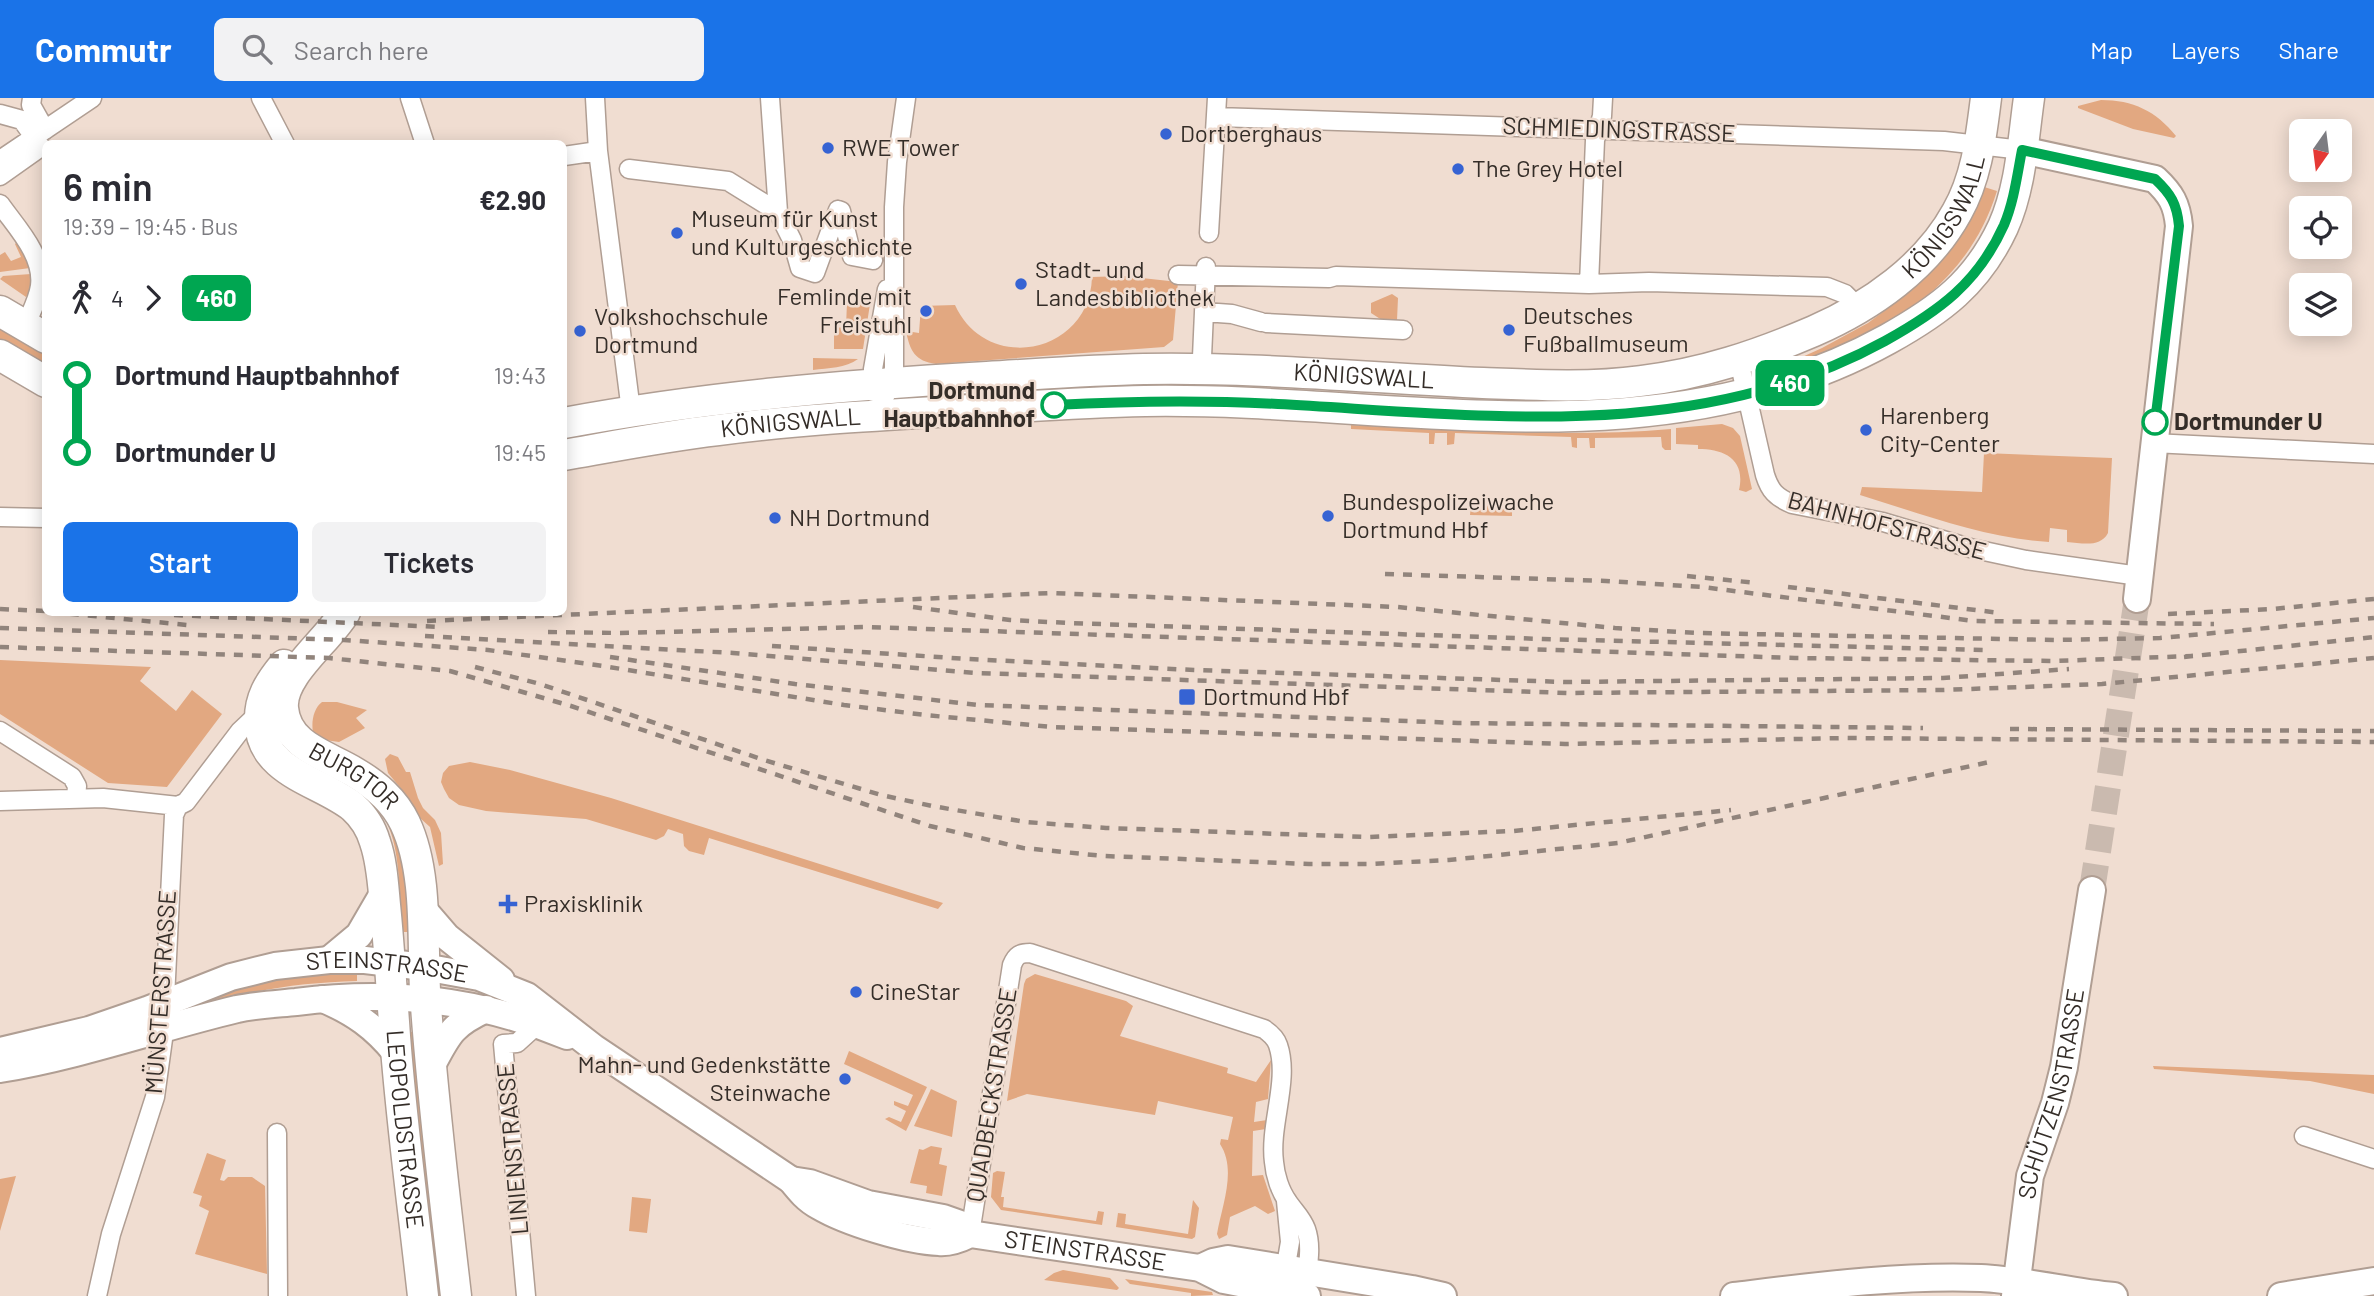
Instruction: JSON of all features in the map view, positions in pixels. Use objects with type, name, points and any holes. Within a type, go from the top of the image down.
[{"type":"main road","name":"KÖNIGSWALL","points":[[567,422],[761,394],[1094,371],[1202,369],[1500,383],[1609,384],[1672,376],[1739,361],[1769,351],[1859,309],[1912,269],[1943,234],[1965,196],[1980,145],[1986,98]]},
{"type":"main road","name":"KÖNIGSWALL","points":[[567,454],[732,428],[1065,404],[1158,401],[1280,404],[1424,414],[1564,417],[1675,410],[1748,396],[1807,377],[1860,355],[1929,316],[1952,297],[1975,271],[2003,226],[2013,198],[2029,98]]},
{"type":"main road","points":[[2022,150],[2155,179],[2170,193],[2178,209],[2179,226],[2138,587]]},
{"type":"main road","points":[[0,311],[35,332]]},
{"type":"main road","points":[[0,355],[42,380]]},
{"type":"main road","points":[[608,447],[631,411]]},
{"type":"main road","points":[[259,713],[270,682],[328,616]]},
{"type":"main road","name":"BURGTOR","points":[[343,616],[289,682],[284,694],[283,710],[290,729],[303,745],[352,771],[389,797],[409,833],[418,865],[424,967]]},
{"type":"main road","name":"BURGTOR","points":[[259,713],[261,736],[273,757],[293,773],[351,806],[370,828],[377,846],[390,962]]},
{"type":"main road","name":"SCHÜTZENSTRASSE","points":[[2016,1289],[2030,1176],[2055,1103],[2064,1067],[2092,890]]},
{"type":"main road","points":[[329,960],[359,935],[383,892]]},
{"type":"main road","points":[[422,908],[447,937],[510,988]]},
{"type":"main road","name":"STEINSTRASSE","points":[[163,1017],[231,977],[275,966],[329,960],[390,962],[479,977],[510,988],[539,1004],[594,1048],[791,1180],[817,1206],[876,1229],[940,1243],[955,1241],[970,1234],[1200,1268],[1224,1280],[1296,1288],[1412,1289],[1443,1296]]},
{"type":"main road","name":"LEOPOLDSTRASSE","points":[[390,962],[396,1053],[423,1296]]},
{"type":"main road","name":"LEOPOLDSTRASSE","points":[[424,967],[431,1067],[456,1296]]},
{"type":"main road","name":"STEINSTRASSE","points":[[163,1017],[321,999],[392,996],[486,1009],[538,1024],[594,1048]]},
{"type":"main road","points":[[321,999],[362,1019],[376,1030],[396,1053]]},
{"type":"main road","points":[[431,1067],[456,1025],[486,1009]]},
{"type":"main road","points":[[0,1051],[89,1030],[163,1017]]},
{"type":"main road","points":[[0,1069],[163,1017]]},
{"type":"main road","points":[[1734,1296],[1863,1281],[1981,1278],[2016,1289],[2114,1296]]},
{"type":"main road","points":[[2281,1296],[2374,1281]]},
{"type":"street","points":[[0,176],[41,147],[31,105],[33,98]]},
{"type":"street","points":[[0,160],[92,98]]},
{"type":"street","points":[[261,98],[283,140]]},
{"type":"street","points":[[410,98],[424,140]]},
{"type":"street","points":[[595,98],[598,151],[631,411]]},
{"type":"street","points":[[770,98],[778,212],[792,240],[800,268],[815,273],[838,210],[841,211],[852,256],[873,260]]},
{"type":"street","points":[[876,416],[882,384],[885,296],[894,262],[897,162],[906,98]]},
{"type":"street","points":[[1209,233],[1217,98]]},
{"type":"street","points":[[1589,285],[1595,140],[1602,116],[1603,98]]},
{"type":"street","points":[[0,114],[22,120],[40,134]]},
{"type":"street","name":"SCHMIEDINGSTRASSE","points":[[1216,117],[1944,141],[2022,150]]},
{"type":"street","points":[[567,156],[598,151]]},
{"type":"street","points":[[629,169],[727,181],[778,212]]},
{"type":"street","points":[[0,204],[42,267]]},
{"type":"street","points":[[1202,353],[1206,271]]},
{"type":"street","points":[[1178,275],[1206,271],[1235,275],[1589,285],[1649,282],[1827,287],[1844,294],[1859,309]]},
{"type":"street","points":[[35,332],[42,275]]},
{"type":"street","points":[[1204,312],[1232,314],[1263,322],[1327,328],[1403,330]]},
{"type":"street","name":"BAHNHOFSTRASSE","points":[[1739,361],[1765,475],[1769,487],[1778,498],[1792,504],[1883,522],[1970,548],[2138,587]]},
{"type":"street","points":[[2153,443],[2374,453]]},
{"type":"street","points":[[0,517],[42,518]]},
{"type":"street","points":[[0,801],[76,798],[167,803],[178,806],[186,802],[237,736],[259,713]]},
{"type":"street","points":[[0,731],[72,777],[77,786],[76,798]]},
{"type":"street","name":"MÜNSTERSTRASSE","points":[[97,1296],[111,1234],[155,1097],[163,1017],[174,815],[178,806]]},
{"type":"street","name":"QUADBECKSTRASSE","points":[[970,1234],[1012,965],[1016,956],[1030,953],[1265,1029],[1278,1042],[1282,1065],[1273,1161],[1286,1200],[1307,1231],[1309,1245],[1296,1288]]},
{"type":"street","name":"LINIENSTRASSE","points":[[526,1296],[503,1044],[517,1043],[538,1024]]},
{"type":"street","points":[[277,1133],[278,1296]]},
{"type":"street","points":[[2304,1136],[2374,1159]]},
{"type":"shaded area","points":[[2101,100],[2123,102],[2143,109],[2160,120],[2176,136],[2174,138],[2133,129],[2078,108]]},
{"type":"shaded area","points":[[1981,186],[1997,191],[1977,236],[1950,273],[1916,305],[1845,354],[1818,363],[1767,373],[1868,323],[1900,299],[1929,270]]},
{"type":"shaded area","points":[[17,242],[27,257],[30,268],[0,272],[0,255],[5,252],[11,261],[21,257],[15,244]]},
{"type":"shaded area","points":[[31,274],[30,291],[26,297],[0,279],[3,276]]},
{"type":"shaded area","points":[[1124,276],[1178,282],[1173,340],[1164,347],[936,364],[918,358],[909,344],[906,331],[919,333],[921,306],[955,305],[970,327],[990,341],[1012,347],[1035,346],[1056,338],[1074,324],[1087,303],[1092,277]]},
{"type":"shaded area","points":[[1392,294],[1398,298],[1397,320],[1388,324],[1371,313],[1371,303]]},
{"type":"shaded area","points":[[847,302],[870,304],[863,349],[834,349],[834,328],[846,327]]},
{"type":"shaded area","points":[[0,326],[42,349],[42,367],[0,342]]},
{"type":"shaded area","points":[[813,358],[858,359],[842,366],[813,370]]},
{"type":"shaded area","points":[[1722,424],[1733,428],[1740,436],[1752,489],[1746,492],[1739,490],[1739,471],[1731,458],[1716,451],[1698,449],[1698,445],[1676,444],[1676,428]]},
{"type":"shaded area","points":[[1351,425],[1551,433],[1671,429],[1671,450],[1662,447],[1661,437],[1595,438],[1595,448],[1590,448],[1589,438],[1577,438],[1577,448],[1572,447],[1571,437],[1455,433],[1454,444],[1447,445],[1447,433],[1435,433],[1434,444],[1429,444],[1429,433],[1351,429]]},
{"type":"shaded area","points":[[1984,453],[2112,458],[2108,533],[2105,538],[2090,544],[2067,542],[2067,530],[2050,528],[2049,542],[2001,536],[1860,495],[1862,487],[1982,492]]},
{"type":"shaded area","points":[[1471,505],[1512,506],[1512,516],[1470,515]]},
{"type":"shaded area","points":[[0,660],[151,667],[140,681],[176,711],[192,690],[222,714],[167,787],[108,783],[0,714]]},
{"type":"shaded area","points":[[322,702],[337,702],[367,710],[356,718],[365,728],[339,742],[325,740],[313,732],[312,728],[315,711]]},
{"type":"shaded area","points":[[278,732],[355,783],[372,801],[351,787],[282,752]]},
{"type":"shaded area","points":[[390,754],[398,757],[406,772],[410,772],[423,808],[435,820],[441,833],[443,864],[439,866],[430,827],[420,818],[408,797],[388,773],[385,759]]},
{"type":"shaded area","points":[[470,762],[510,770],[611,798],[943,903],[938,909],[709,838],[704,855],[689,851],[684,846],[683,834],[668,829],[664,836],[656,840],[586,819],[486,811],[459,805],[449,798],[444,789],[441,782],[443,773],[449,766]]},
{"type":"shaded area","points":[[377,808],[399,832],[414,932],[401,932],[396,855],[392,836]]},
{"type":"shaded area","points":[[357,969],[357,981],[312,984],[247,994],[183,1016],[184,1004],[247,981]]},
{"type":"shaded area","points":[[1035,974],[1126,1001],[1133,1006],[1120,1036],[1228,1068],[1227,1073],[1256,1082],[1271,1060],[1268,1099],[1256,1102],[1254,1122],[1267,1120],[1266,1129],[1253,1131],[1252,1176],[1263,1175],[1275,1211],[1268,1214],[1255,1206],[1230,1217],[1227,1235],[1219,1239],[1217,1234],[1228,1176],[1225,1154],[1220,1144],[1221,1139],[1228,1140],[1233,1117],[1158,1101],[1155,1115],[1027,1094],[1007,1101],[1024,984],[1026,979]]},
{"type":"shaded area","points":[[403,1032],[416,1032],[445,1296],[433,1296]]},
{"type":"shaded area","points":[[849,1051],[927,1087],[906,1131],[885,1119],[889,1117],[901,1122],[906,1111],[894,1105],[894,1101],[908,1106],[913,1095],[844,1064]]},
{"type":"shaded area","points":[[2153,1066],[2374,1075],[2374,1094],[2310,1081],[2154,1069]]},
{"type":"shaded area","points":[[931,1089],[957,1101],[952,1137],[914,1126]]},
{"type":"shaded area","points":[[931,1146],[942,1148],[939,1164],[947,1166],[942,1196],[926,1193],[927,1186],[910,1183],[919,1149]]},
{"type":"shaded area","points":[[207,1153],[226,1160],[220,1180],[224,1181],[228,1177],[252,1177],[265,1186],[267,1274],[195,1254],[209,1211],[199,1206],[202,1196],[193,1193]]},
{"type":"shaded area","points":[[1005,1172],[1001,1197],[1004,1197],[1003,1207],[1096,1221],[1098,1211],[1104,1212],[1102,1225],[1001,1210],[991,1197],[993,1173]]},
{"type":"shaded area","points":[[16,1176],[0,1231],[0,1179]]},
{"type":"shaded area","points":[[632,1197],[651,1199],[647,1233],[629,1231]]},
{"type":"shaded area","points":[[1193,1200],[1199,1208],[1195,1237],[1192,1239],[1116,1227],[1118,1213],[1126,1214],[1125,1224],[1188,1234]]},
{"type":"shaded area","points":[[1063,1270],[1110,1278],[1119,1288],[1117,1290],[1044,1280]]},
{"type":"shaded area","points":[[1125,1279],[1212,1292],[1213,1295],[1191,1296],[1191,1293],[1130,1284]]},
{"type":"tunnel","points":[[2092,890],[2137,599]]},
{"type":"railway","points":[[1385,574],[1702,587],[1974,621],[2214,624]]},
{"type":"railway","points":[[1687,576],[1757,583]]},
{"type":"railway","points":[[1788,587],[2000,613]]},
{"type":"railway","points":[[567,615],[1051,593],[1397,607],[1615,628],[1698,633],[2055,640],[2160,638],[2374,618]]},
{"type":"railway","points":[[2168,614],[2273,609],[2374,599]]},
{"type":"railway","points":[[913,607],[1010,620],[1069,623],[1986,650]]},
{"type":"railway","points":[[0,609],[42,611]]},
{"type":"railway","points":[[94,616],[187,625]]},
{"type":"railway","points":[[196,616],[440,627]]},
{"type":"railway","points":[[427,621],[538,616]]},
{"type":"railway","points":[[548,632],[620,633],[867,627],[1795,658],[2053,661],[2193,656]]},
{"type":"railway","points":[[0,628],[344,640],[488,650],[844,705],[1052,727],[1565,744],[1845,738],[2374,742]]},
{"type":"railway","points":[[425,636],[733,653],[977,673],[1568,693],[1943,690],[2102,684],[2374,658]]},
{"type":"railway","points":[[2184,657],[2374,637]]},
{"type":"railway","points":[[772,646],[1194,670],[1565,682],[1943,678],[2069,669]]},
{"type":"railway","points":[[0,647],[329,658],[450,671],[571,706],[930,826],[1023,848],[1104,856],[1369,864],[1449,860],[1618,843],[1994,761]]},
{"type":"railway","points":[[610,657],[795,684],[978,705],[1458,723],[1923,728]]},
{"type":"railway","points":[[475,667],[540,684],[764,760],[881,795],[1026,822],[1106,828],[1370,837],[1513,831],[1731,810]]},
{"type":"railway","points":[[2010,729],[2374,731]]},
{"type":"bus line","name":"460","points":[[1054,405],[1201,402],[1280,404],[1424,414],[1564,417],[1675,410],[1748,396],[1807,377],[1860,355],[1929,316],[1952,297],[1975,271],[2003,226],[2010,210],[2022,150],[2155,179],[2170,193],[2178,209],[2179,226],[2155,422]]},
{"type":"place","name":"Dortberghaus","points":[[1166,134]]},
{"type":"place","name":"RWE Tower","points":[[828,148]]},
{"type":"place","name":"The Grey Hotel","points":[[1458,169]]},
{"type":"place","name":"Museum für Kunst und Kulturgeschichte","points":[[677,233]]},
{"type":"place","name":"Stadt- und Landesbibliothek","points":[[1021,284]]},
{"type":"place","name":"Femlinde mit Freistuhl","points":[[926,311]]},
{"type":"place","name":"Deutsches Fußballmuseum","points":[[1509,330]]},
{"type":"place","name":"Volkshochschule Dortmund","points":[[580,331]]},
{"type":"place","name":"Dortmund Hauptbahnhof","points":[[1054,405]]},
{"type":"place","name":"Dortmunder U","points":[[2155,422]]},
{"type":"place","name":"Harenberg City-Center","points":[[1866,430]]},
{"type":"place","name":"Bundespolizeiwache Dortmund Hbf","points":[[1328,516]]},
{"type":"place","name":"NH Dortmund","points":[[775,518]]},
{"type":"place","name":"Dortmund Hbf","points":[[1187,697]]},
{"type":"place","name":"Praxisklinik","points":[[508,904]]},
{"type":"place","name":"CineStar","points":[[856,992]]},
{"type":"place","name":"Mahn- und Gedenkstätte Steinwache","points":[[845,1079]]}]
